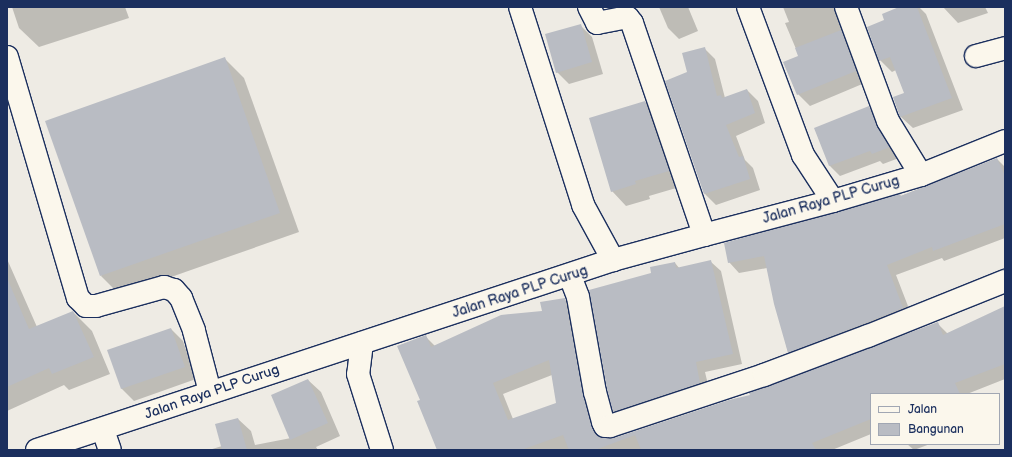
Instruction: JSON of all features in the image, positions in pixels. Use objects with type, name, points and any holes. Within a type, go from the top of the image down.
[{"type":"street","points":[[520,7],[583,205],[613,260]]},
{"type":"street","points":[[589,7],[597,22],[628,18],[632,23],[704,235]]},
{"type":"street","points":[[748,7],[803,155],[833,201]]},
{"type":"street","points":[[846,7],[888,121],[921,175]]},
{"type":"street","points":[[976,56],[1005,48]]},
{"type":"street","points":[[7,57],[78,298],[86,306],[96,306],[164,287],[174,290],[181,298],[194,331],[210,392]]},
{"type":"street","name":"Jalan Raya PLP Curug","points":[[47,448],[210,392],[570,276],[613,260],[833,201],[921,175],[1005,141]]},
{"type":"street","points":[[570,276],[578,296],[595,392],[603,422],[606,426],[610,426],[764,375],[868,336],[1005,281]]},
{"type":"street","points":[[362,343],[358,374],[382,450]]},
{"type":"street","points":[[103,430],[110,450]]},
{"type":"building","points":[[899,7],[917,7],[952,98],[900,117],[893,97],[904,93],[890,57],[879,61],[867,27],[884,20],[882,14]]},
{"type":"building","points":[[581,24],[592,62],[556,73],[545,34]]},
{"type":"building","points":[[841,30],[856,71],[797,95],[783,62],[798,56],[795,48]]},
{"type":"building","points":[[705,47],[717,96],[721,95],[722,98],[747,89],[755,113],[726,125],[739,157],[743,156],[750,179],[704,194],[665,81],[687,72],[682,53]]},
{"type":"building","points":[[225,57],[280,213],[100,276],[45,121]]},
{"type":"building","points":[[645,101],[669,171],[635,181],[636,184],[611,192],[589,118]]},
{"type":"building","points":[[869,106],[877,127],[890,147],[872,154],[870,151],[829,166],[814,128]]},
{"type":"building","points":[[997,158],[1005,176],[1005,224],[933,251],[932,247],[887,265],[903,308],[863,324],[788,353],[774,304],[764,256],[728,263],[724,243],[900,194],[901,196]]},
{"type":"building","points":[[711,260],[733,354],[696,362],[700,383],[613,412],[607,389],[589,290],[651,273],[650,267],[675,262],[676,268]]},
{"type":"building","points":[[7,278],[29,329],[73,311],[94,357],[52,374],[49,368],[7,387]]},
{"type":"building","points":[[565,298],[583,394],[591,425],[598,436],[605,438],[614,438],[729,400],[750,395],[749,393],[938,322],[943,335],[1005,306],[1005,364],[955,383],[960,393],[870,393],[870,419],[812,443],[816,450],[641,450],[635,435],[595,450],[569,450],[563,435],[521,450],[437,450],[417,401],[420,400],[397,346],[426,335],[431,347],[501,315],[542,311],[540,302]],"holes":[[[549,360],[556,403],[508,420],[493,383]]]},
{"type":"building","points":[[171,328],[185,367],[121,389],[107,350]]},
{"type":"building","points":[[308,379],[328,423],[290,440],[271,395]]},
{"type":"building","points":[[238,418],[247,450],[222,450],[215,424]]}]
